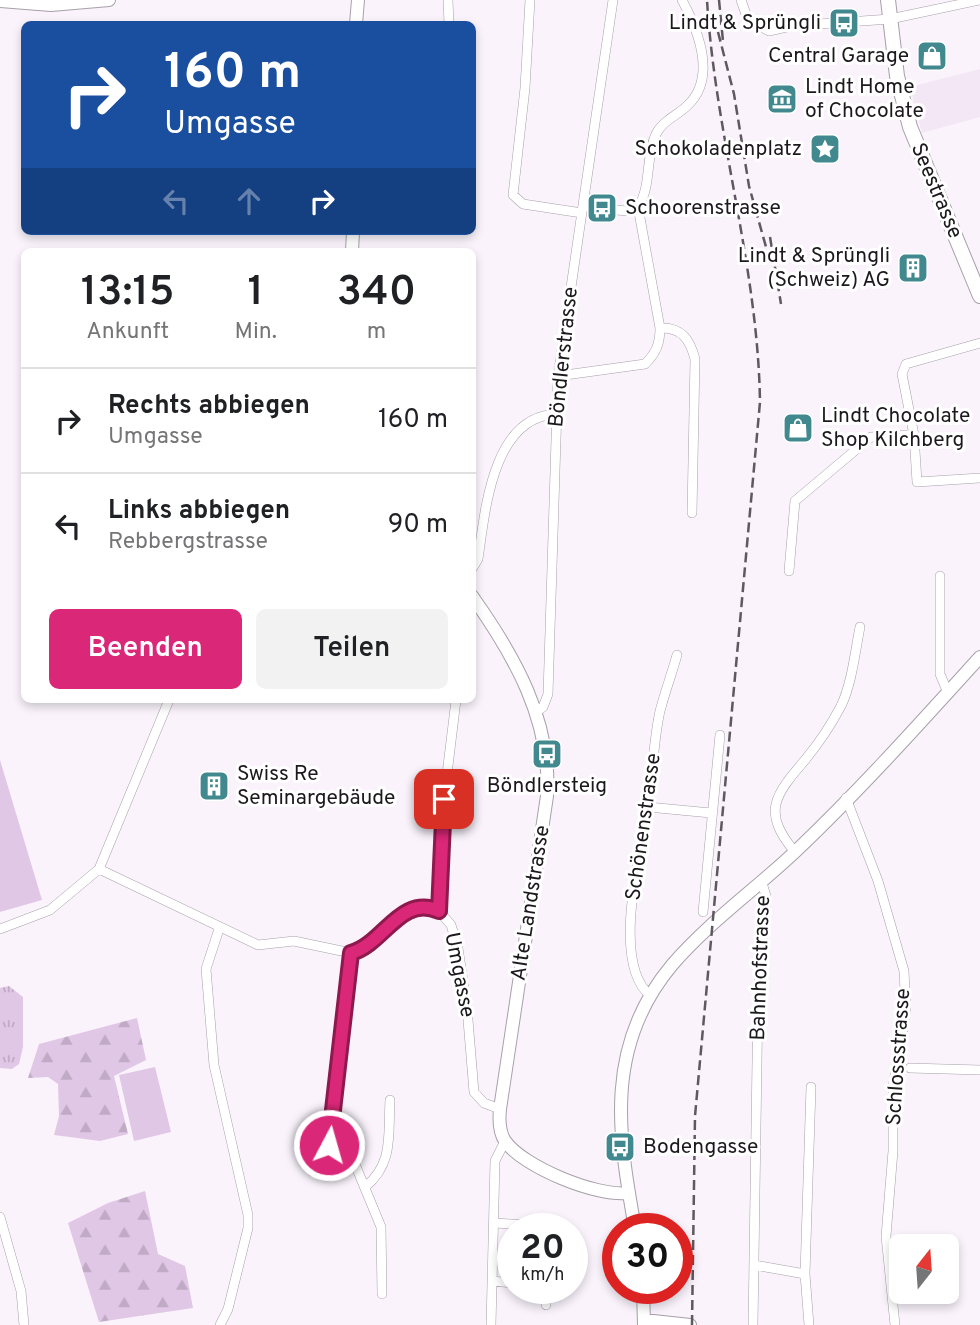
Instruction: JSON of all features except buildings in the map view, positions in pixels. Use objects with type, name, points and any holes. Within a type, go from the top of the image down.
[{"type":"main road","name":"Seestrasse","points":[[888,0],[897,76],[914,141],[980,296]]},
{"type":"street","points":[[0,1],[68,5],[104,0]]},
{"type":"street","points":[[356,21],[358,0]]},
{"type":"street","points":[[448,0],[449,21]]},
{"type":"street","points":[[530,0],[525,88],[513,195],[523,204],[626,211],[638,207],[645,190],[656,136],[663,124],[692,100],[702,79],[698,37],[682,0]]},
{"type":"street","name":"Böndlerstrasse","points":[[536,712],[543,708],[548,694],[558,376],[612,0]]},
{"type":"street","points":[[741,0],[748,20],[769,31],[791,26],[890,19],[980,1]]},
{"type":"street","points":[[558,376],[645,364],[654,355],[660,342],[660,328],[638,207]]},
{"type":"street","points":[[660,328],[671,328],[688,339],[695,359],[692,513]]},
{"type":"street","points":[[980,343],[906,364],[902,374],[914,435],[917,482],[980,478]]},
{"type":"street","points":[[476,562],[488,491],[504,451],[520,429],[545,415],[556,414]]},
{"type":"street","points":[[789,571],[794,501],[871,437],[914,435]]},
{"type":"street","points":[[940,576],[940,674],[943,687],[948,693]]},
{"type":"street","name":"Alte Landstrasse","points":[[476,602],[499,634],[536,712],[547,754],[547,796],[500,1109],[505,1141],[495,1161],[491,1325]]},
{"type":"street","points":[[795,852],[776,821],[775,803],[783,785],[828,729],[842,703],[860,627]]},
{"type":"street","name":"Schönenstrasse","points":[[651,996],[640,987],[636,975],[632,918],[635,868],[648,807],[660,712],[677,654]]},
{"type":"street","name":"Bahnhofstrasse","points":[[753,1325],[758,995],[766,896],[762,883],[795,852],[980,657]]},
{"type":"street","points":[[0,929],[50,910],[67,899],[99,869],[168,703]]},
{"type":"street","points":[[439,911],[444,799],[456,703]]},
{"type":"street","points":[[703,912],[720,735]]},
{"type":"street","name":"Schlossstrasse","points":[[846,798],[878,881],[904,971],[906,1012],[893,1087],[893,1151],[886,1236],[895,1325]]},
{"type":"street","points":[[648,807],[711,813]]},
{"type":"street","points":[[99,869],[219,929],[258,945],[294,941],[351,953],[329,1145]]},
{"type":"street","points":[[632,1213],[620,1138],[622,1080],[635,1033],[651,996],[671,966],[762,883]]},
{"type":"street","name":"Umgasse","points":[[351,953],[374,942],[406,911],[424,906],[439,911],[447,918],[458,948],[467,1008],[474,1092],[484,1103],[500,1109]]},
{"type":"street","points":[[219,929],[206,969],[214,1065],[248,1215],[248,1228],[228,1309],[220,1325]]},
{"type":"street","points":[[910,1068],[980,1070]]},
{"type":"street","points":[[808,1325],[806,1274],[811,1087]]},
{"type":"street","points":[[365,1187],[379,1176],[385,1165],[390,1100]]},
{"type":"street","points":[[333,1111],[382,1227],[382,1294]]},
{"type":"street","points":[[505,1141],[566,1180],[609,1195],[628,1193]]},
{"type":"street","points":[[0,1217],[21,1291],[24,1325]]},
{"type":"street","points":[[754,1265],[806,1274]]},
{"type":"street","points":[[492,1281],[497,1281]]},
{"type":"street","points":[[643,1304],[644,1322],[689,1324]]},
{"type":"shaded area","points":[[980,69],[980,117],[922,133],[910,87]]},
{"type":"green space","points":[[0,760],[42,900],[0,912]]},
{"type":"green space","points":[[9,986],[23,997],[23,1047],[19,1064],[12,1069],[0,1068],[0,988]]},
{"type":"green space","points":[[137,1018],[146,1060],[114,1076],[128,1134],[100,1141],[54,1135],[59,1116],[58,1084],[48,1077],[28,1078],[39,1044]]},
{"type":"green space","points":[[155,1067],[171,1132],[134,1141],[119,1075]]},
{"type":"green space","points":[[145,1191],[158,1254],[185,1266],[193,1308],[99,1322],[68,1223],[108,1203]]},
{"type":"railway","points":[[692,1325],[695,1116],[760,402],[752,301],[718,101],[707,0]]},
{"type":"railway","points":[[719,0],[723,41]]},
{"type":"railway","points":[[718,32],[734,94],[749,186],[766,247]]},
{"type":"railway","points":[[770,237],[781,304]]},
{"type":"place","name":"Lindt & Sprüngli","points":[[844,23]]},
{"type":"place","name":"Central Garage","points":[[932,56]]},
{"type":"place","name":"Lindt Home of Chocolate","points":[[782,99]]},
{"type":"place","name":"Schokoladenplatz","points":[[825,149]]},
{"type":"place","name":"Schoorenstrasse","points":[[602,208]]},
{"type":"place","name":"Lindt & Sprüngli (Schweiz) AG","points":[[913,268]]},
{"type":"place","name":"Lindt Chocolate Shop Kilchberg","points":[[798,428]]},
{"type":"place","name":"Böndlersteig","points":[[547,754]]},
{"type":"place","name":"Swiss Re Seminargebäude","points":[[214,786]]},
{"type":"place","name":"Bodengasse","points":[[620,1147]]},
{"type":"route","points":[[329,1145],[351,953],[374,942],[406,911],[424,906],[439,911],[444,799]]}]
